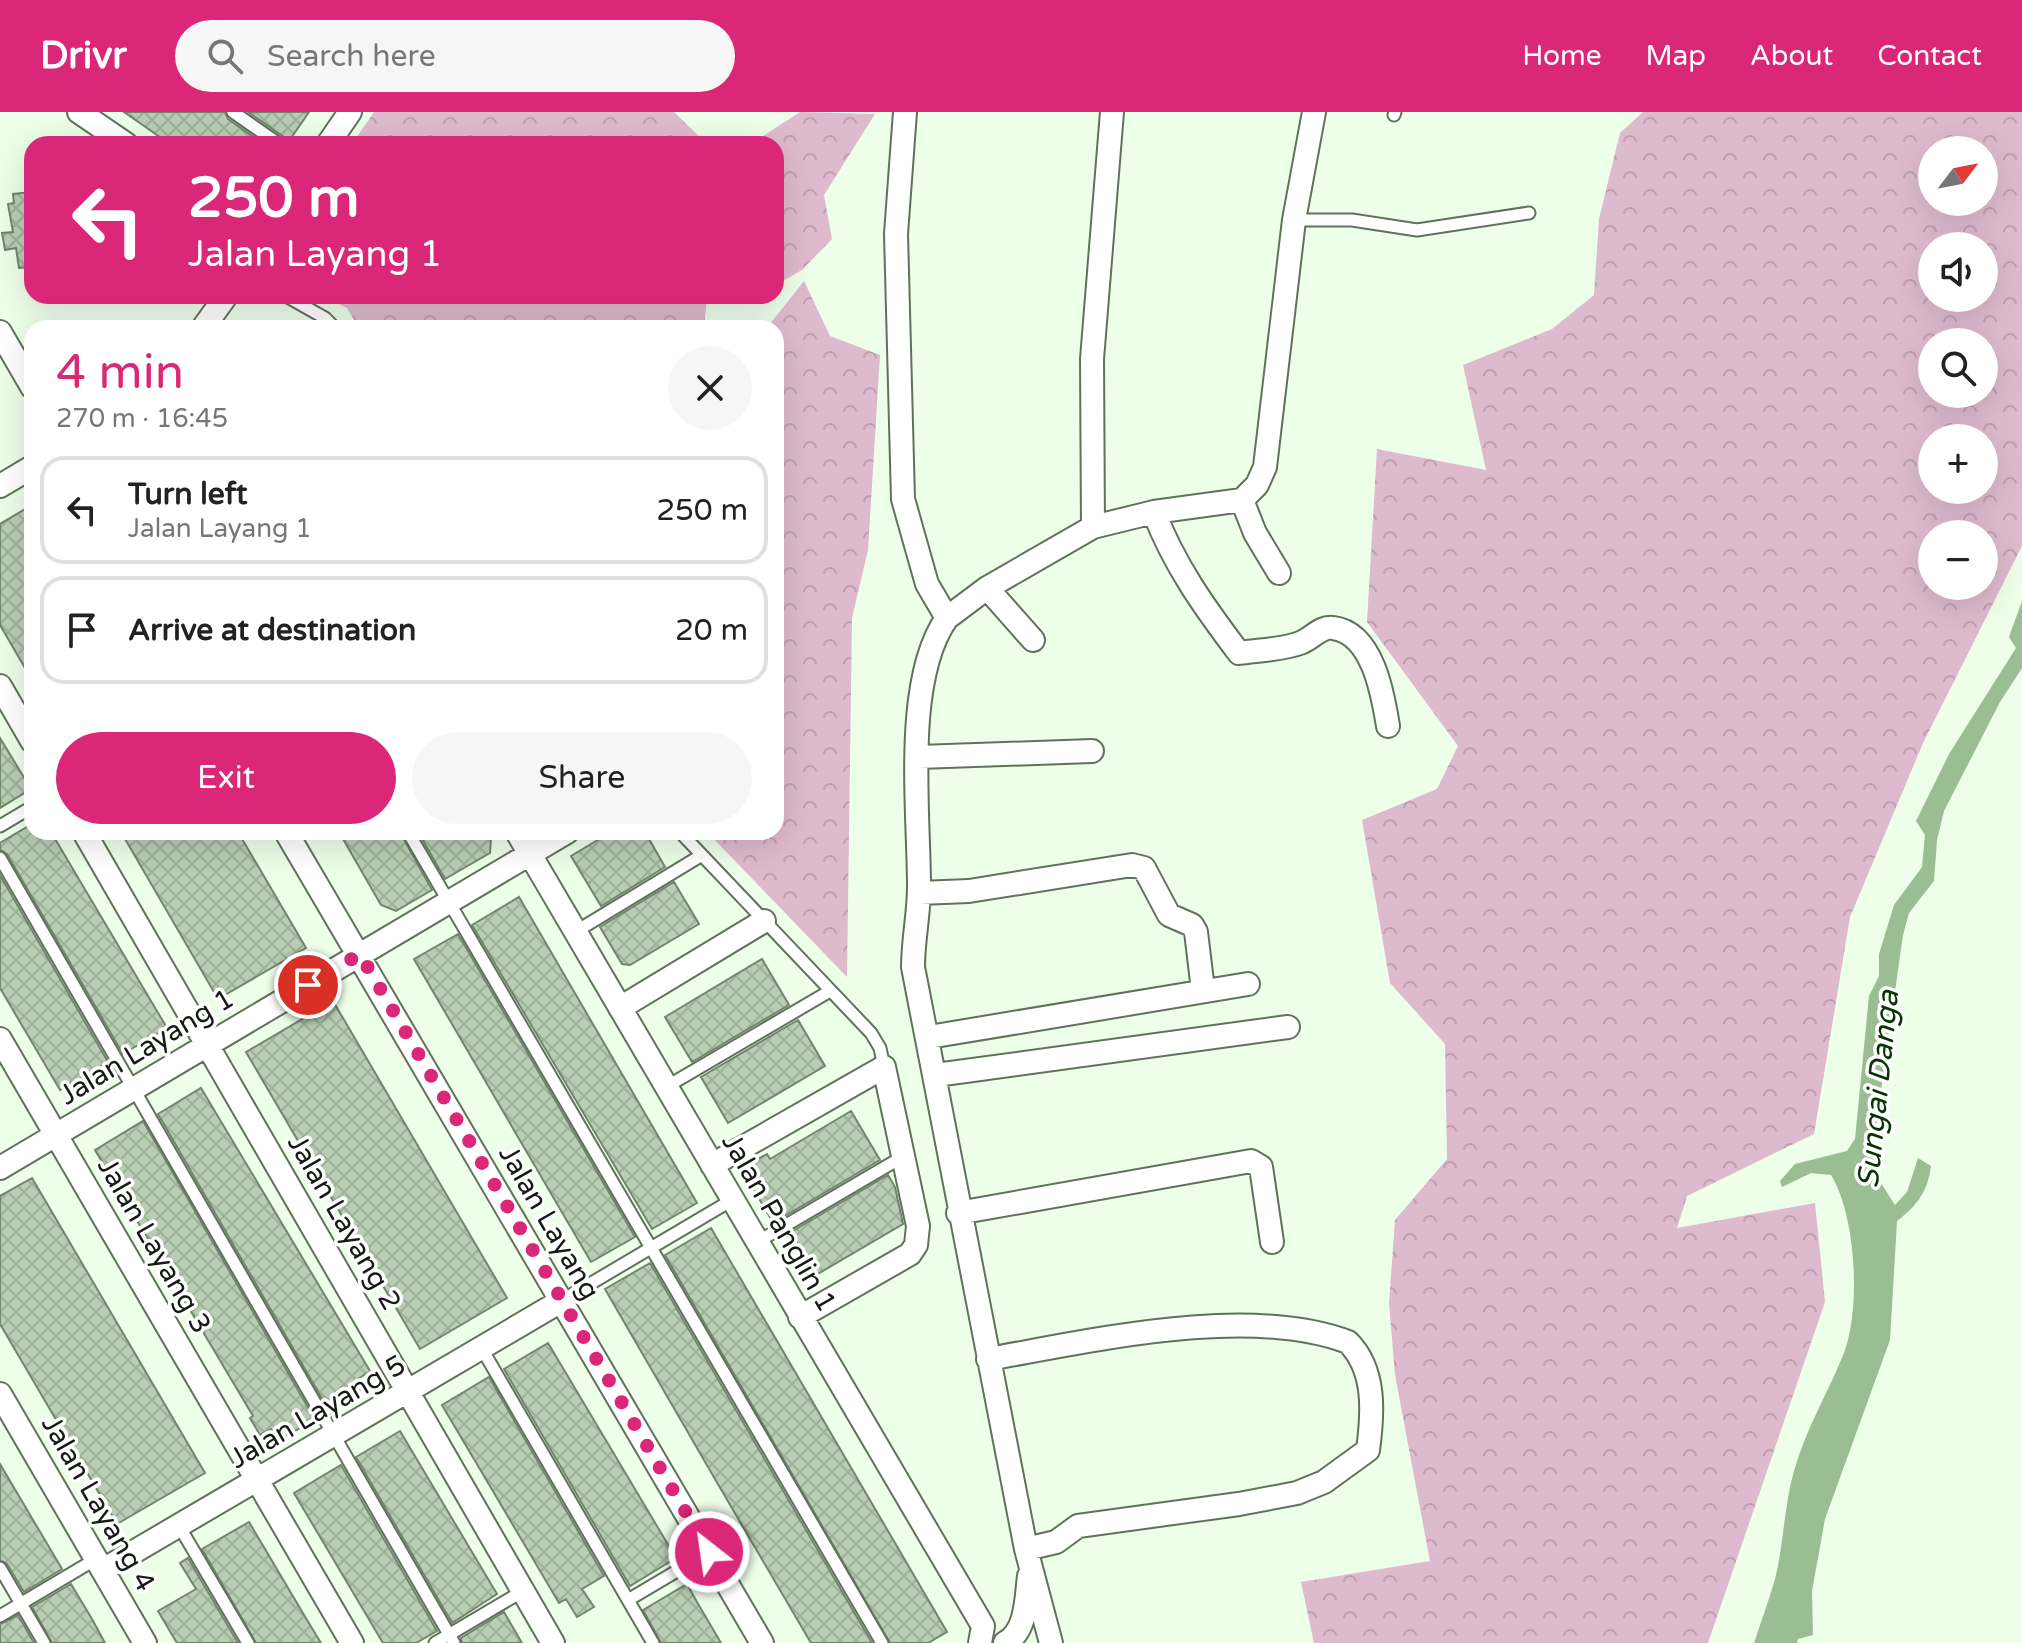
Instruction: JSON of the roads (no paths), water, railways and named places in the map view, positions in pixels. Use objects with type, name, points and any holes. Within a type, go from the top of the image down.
[{"type":"street","points":[[334,136],[350,112]]},
{"type":"street","points":[[905,112],[897,174],[896,234],[903,499],[927,584],[947,618]]},
{"type":"street","points":[[1093,527],[1092,359],[1112,112]]},
{"type":"street","points":[[1051,1643],[1028,1559],[958,1213],[936,1075],[913,967],[919,893],[920,683],[936,633],[947,618],[987,588],[1093,527],[1154,512],[1242,500],[1257,485],[1265,467],[1294,220],[1314,112]]},
{"type":"street","points":[[88,114],[116,136]]},
{"type":"street","points":[[0,332],[24,373]]},
{"type":"street","points":[[0,486],[24,472]]},
{"type":"street","points":[[1242,500],[1255,533],[1279,573]]},
{"type":"street","points":[[1154,512],[1167,546],[1191,589],[1239,653],[1298,645],[1323,629],[1335,628],[1354,638],[1370,659],[1388,726]]},
{"type":"street","points":[[987,588],[1033,640]]},
{"type":"street","points":[[0,686],[24,727]]},
{"type":"street","points":[[919,757],[1092,751]]},
{"type":"street","name":"Jalan Layang 2","points":[[89,840],[553,1643]]},
{"type":"street","name":"Jalan Layang","points":[[291,840],[762,1643]]},
{"type":"street","name":"Jalan Panglin 1","points":[[522,840],[983,1626],[980,1643]]},
{"type":"street","name":"Jalan Layang 1","points":[[0,1168],[554,840]]},
{"type":"street","points":[[919,893],[969,891],[1132,865],[1144,868],[1169,915],[1192,925],[1196,932],[1203,990]]},
{"type":"street","points":[[620,1008],[764,921]]},
{"type":"street","points":[[929,1037],[1248,984]]},
{"type":"street","points":[[936,1075],[1288,1027]]},
{"type":"street","name":"Jalan Layang 3","points":[[0,1039],[352,1643]]},
{"type":"street","points":[[712,1165],[884,1067],[918,1226],[916,1245],[910,1254],[800,1317]]},
{"type":"street","points":[[958,1213],[1251,1161],[1261,1167],[1265,1178],[1272,1242]]},
{"type":"street","name":"Jalan Layang 5","points":[[99,1564],[179,1526],[561,1301]]},
{"type":"street","points":[[988,1359],[1194,1327],[1296,1330],[1348,1342],[1365,1367],[1371,1394],[1368,1450],[1324,1482],[1297,1493],[1239,1504],[1078,1526],[1028,1559]]},
{"type":"street","name":"Jalan Layang 4","points":[[0,1394],[145,1643]]},
{"type":"street","points":[[1005,1643],[1014,1638],[1021,1626],[1028,1559]]},
{"type":"lane","points":[[233,112],[268,136]]},
{"type":"lane","points":[[1294,220],[1352,220],[1417,230],[1529,213]]},
{"type":"lane","points":[[300,304],[327,320]]},
{"type":"lane","points":[[0,826],[24,812]]},
{"type":"lane","points":[[413,840],[882,1643]]},
{"type":"lane","points":[[688,840],[871,1033],[880,1048],[884,1067]]},
{"type":"lane","points":[[575,932],[702,855]]},
{"type":"lane","points":[[0,858],[451,1639]]},
{"type":"lane","points":[[666,1087],[830,991]]},
{"type":"lane","points":[[756,1242],[905,1156]]},
{"type":"lane","points":[[561,1301],[732,1200]]},
{"type":"lane","points":[[482,1349],[653,1643]]},
{"type":"lane","points":[[179,1526],[248,1643]]},
{"type":"lane","points":[[628,1600],[709,1552]]},
{"type":"lane","points":[[0,1616],[99,1564]]},
{"type":"lane","points":[[0,1568],[44,1643]]},
{"type":"lane","points":[[435,1643],[451,1639],[523,1591]]},
{"type":"water","name":"Sungai Danga","points":[[2022,601],[2022,668],[2000,702],[1944,811],[1937,840],[1934,881],[1909,913],[1903,935],[1872,1154],[1879,1180],[1895,1205],[1907,1192],[1918,1158],[1931,1166],[1920,1197],[1897,1221],[1890,1340],[1825,1519],[1812,1591],[1813,1635],[1798,1639],[1797,1643],[1754,1643],[1775,1579],[1794,1471],[1844,1353],[1853,1312],[1851,1237],[1846,1213],[1831,1175],[1811,1173],[1782,1187],[1780,1181],[1795,1164],[1847,1151],[1855,1139],[1869,996],[1879,976],[1879,954],[1894,905],[1922,867],[1925,835],[1916,821],[1949,754],[2016,648],[2009,637]]}]
